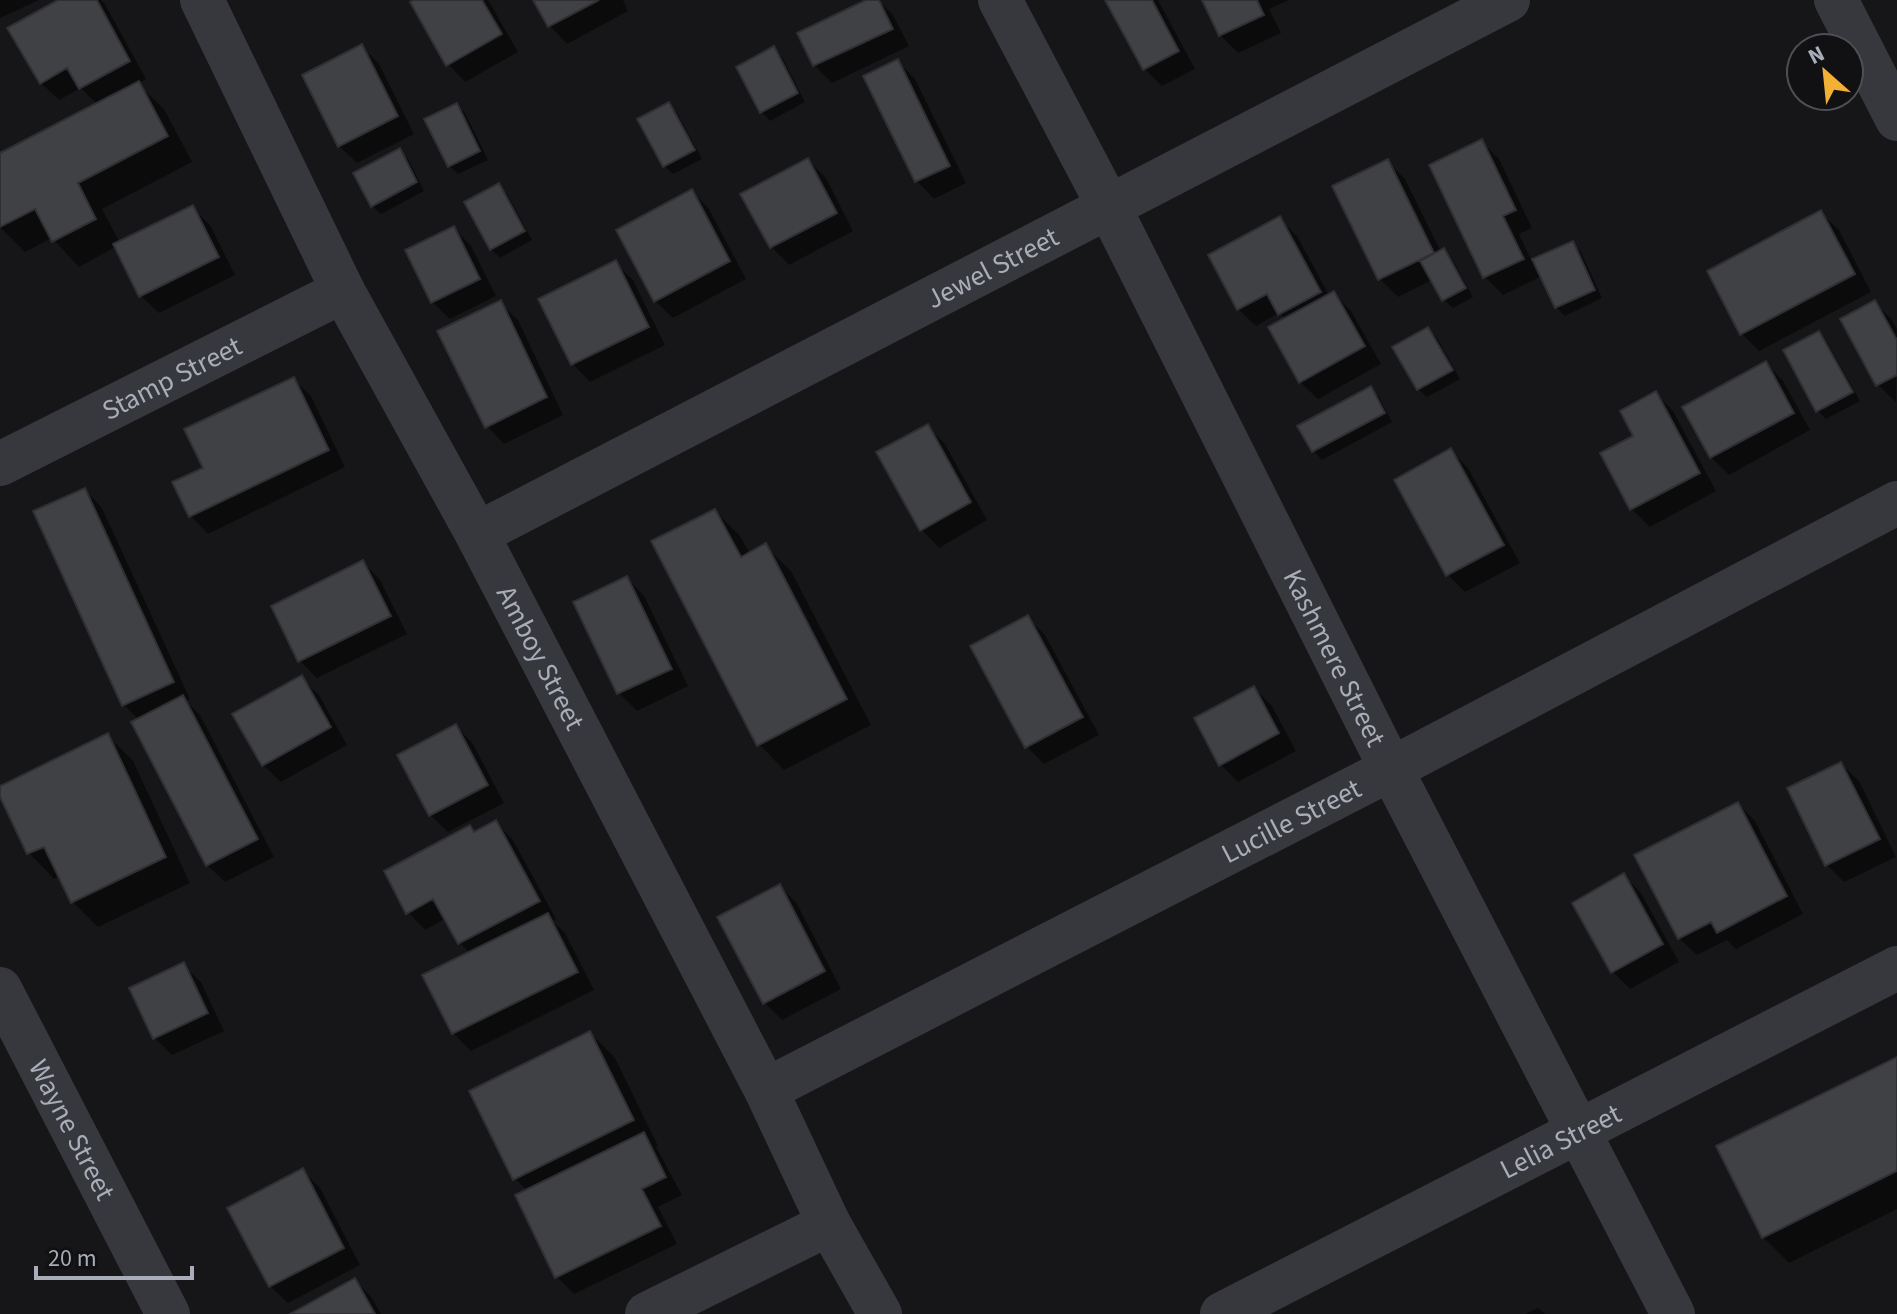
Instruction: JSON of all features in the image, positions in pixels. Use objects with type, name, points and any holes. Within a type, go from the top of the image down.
[{"type":"street","name":"Amboy Street","points":[[202,0],[343,291],[477,534],[766,1090],[829,1224],[880,1314]]},
{"type":"street","name":"Kashmere Street","points":[[1000,0],[1109,207],[1391,769],[1673,1314]]},
{"type":"street","name":"Jewel Street","points":[[477,534],[1508,0]]},
{"type":"street","points":[[1836,0],[1897,119]]},
{"type":"street","name":"Stamp Street","points":[[0,464],[343,291]]},
{"type":"street","name":"Lucille Street","points":[[766,1090],[1391,769],[1897,503]]},
{"type":"street","name":"Lelia Street","points":[[1222,1314],[1897,968]]},
{"type":"street","name":"Wayne Street","points":[[0,989],[168,1314]]},
{"type":"street","points":[[647,1314],[829,1224]]},
{"type":"building","points":[[58,0],[97,0],[130,61],[79,89],[67,68],[40,84],[7,28]]},
{"type":"building","points":[[482,0],[502,34],[446,66],[410,2]]},
{"type":"building","points":[[533,0],[599,0],[548,27]]},
{"type":"building","points":[[866,0],[879,0],[893,29],[813,66],[797,33]]},
{"type":"building","points":[[1105,0],[1152,0],[1179,51],[1143,70]]},
{"type":"building","points":[[1202,0],[1257,0],[1264,15],[1219,36]]},
{"type":"building","points":[[362,44],[398,116],[338,147],[302,75]]},
{"type":"building","points":[[774,46],[798,93],[760,113],[736,67]]},
{"type":"building","points":[[898,59],[950,166],[915,182],[863,76]]},
{"type":"building","points":[[139,81],[168,136],[78,183],[96,219],[52,242],[35,209],[0,227],[0,153]]},
{"type":"building","points":[[669,102],[695,150],[663,167],[637,119]]},
{"type":"building","points":[[457,103],[480,151],[448,167],[424,119]]},
{"type":"building","points":[[1482,139],[1516,210],[1503,216],[1524,259],[1483,278],[1429,165]]},
{"type":"building","points":[[400,148],[417,182],[371,207],[353,173]]},
{"type":"building","points":[[808,158],[837,213],[770,248],[740,194]]},
{"type":"building","points":[[1388,159],[1434,253],[1378,280],[1332,186]]},
{"type":"building","points":[[499,183],[525,231],[490,250],[464,202]]},
{"type":"building","points":[[692,189],[730,261],[654,302],[616,230]]},
{"type":"building","points":[[193,205],[219,257],[139,297],[113,244]]},
{"type":"building","points":[[1821,210],[1855,274],[1740,335],[1707,271]]},
{"type":"building","points":[[1280,216],[1321,292],[1278,315],[1267,294],[1237,310],[1208,255]]},
{"type":"building","points":[[454,226],[480,279],[431,303],[405,250]]},
{"type":"building","points":[[1573,241],[1595,290],[1555,308],[1532,259]]},
{"type":"building","points":[[1444,248],[1466,288],[1442,301],[1420,261]]},
{"type":"building","points":[[616,260],[649,327],[571,365],[538,299]]},
{"type":"building","points":[[1334,291],[1365,346],[1299,383],[1268,327]]},
{"type":"building","points":[[501,300],[547,397],[485,428],[437,331]]},
{"type":"building","points":[[1875,300],[1897,340],[1897,375],[1876,386],[1840,319]]},
{"type":"building","points":[[1428,327],[1453,370],[1417,390],[1392,347]]},
{"type":"building","points":[[1819,331],[1853,392],[1816,412],[1783,350]]},
{"type":"building","points":[[1766,361],[1794,413],[1710,458],[1682,407]]},
{"type":"building","points":[[294,377],[329,450],[189,517],[172,482],[203,468],[184,429]]},
{"type":"building","points":[[1371,386],[1385,413],[1312,452],[1297,426]]},
{"type":"building","points":[[1656,391],[1700,473],[1630,510],[1600,453],[1633,436],[1620,411]]},
{"type":"building","points":[[928,424],[971,502],[920,531],[876,452]]},
{"type":"building","points":[[1451,448],[1504,545],[1446,576],[1394,480]]},
{"type":"building","points":[[85,488],[174,682],[122,706],[33,511]]},
{"type":"building","points":[[715,509],[741,557],[766,543],[847,699],[757,746],[651,541]]},
{"type":"building","points":[[363,560],[391,616],[298,662],[271,606]]},
{"type":"building","points":[[627,576],[672,669],[617,694],[573,602]]},
{"type":"building","points":[[1028,615],[1083,717],[1025,748],[970,646]]},
{"type":"building","points":[[302,675],[331,727],[262,766],[232,714]]},
{"type":"building","points":[[1254,686],[1279,733],[1219,766],[1194,718]]},
{"type":"building","points":[[183,695],[258,839],[206,866],[131,722]]},
{"type":"building","points":[[456,724],[488,785],[429,816],[397,755]]},
{"type":"building","points":[[108,733],[166,857],[71,903],[44,847],[27,854],[0,797],[0,786]]},
{"type":"building","points":[[1841,762],[1880,839],[1825,866],[1787,788]]},
{"type":"building","points":[[1738,802],[1787,896],[1717,933],[1711,922],[1678,939],[1634,855]]},
{"type":"building","points":[[496,820],[540,901],[458,944],[433,899],[406,914],[384,871],[470,825],[474,832]]},
{"type":"building","points":[[1624,873],[1663,944],[1611,973],[1572,903]]},
{"type":"building","points":[[780,884],[825,971],[763,1004],[717,917]]},
{"type":"building","points":[[548,913],[578,972],[452,1034],[422,975]]},
{"type":"building","points":[[184,962],[208,1013],[153,1039],[129,988]]},
{"type":"building","points":[[590,1031],[634,1120],[513,1180],[469,1091]]},
{"type":"building","points":[[1897,1057],[1897,1171],[1762,1238],[1716,1146]]},
{"type":"building","points":[[644,1132],[666,1177],[642,1189],[661,1226],[555,1278],[515,1195]]},
{"type":"building","points":[[303,1168],[344,1248],[269,1287],[227,1208]]},
{"type":"building","points":[[355,1278],[375,1314],[290,1314]]}]
